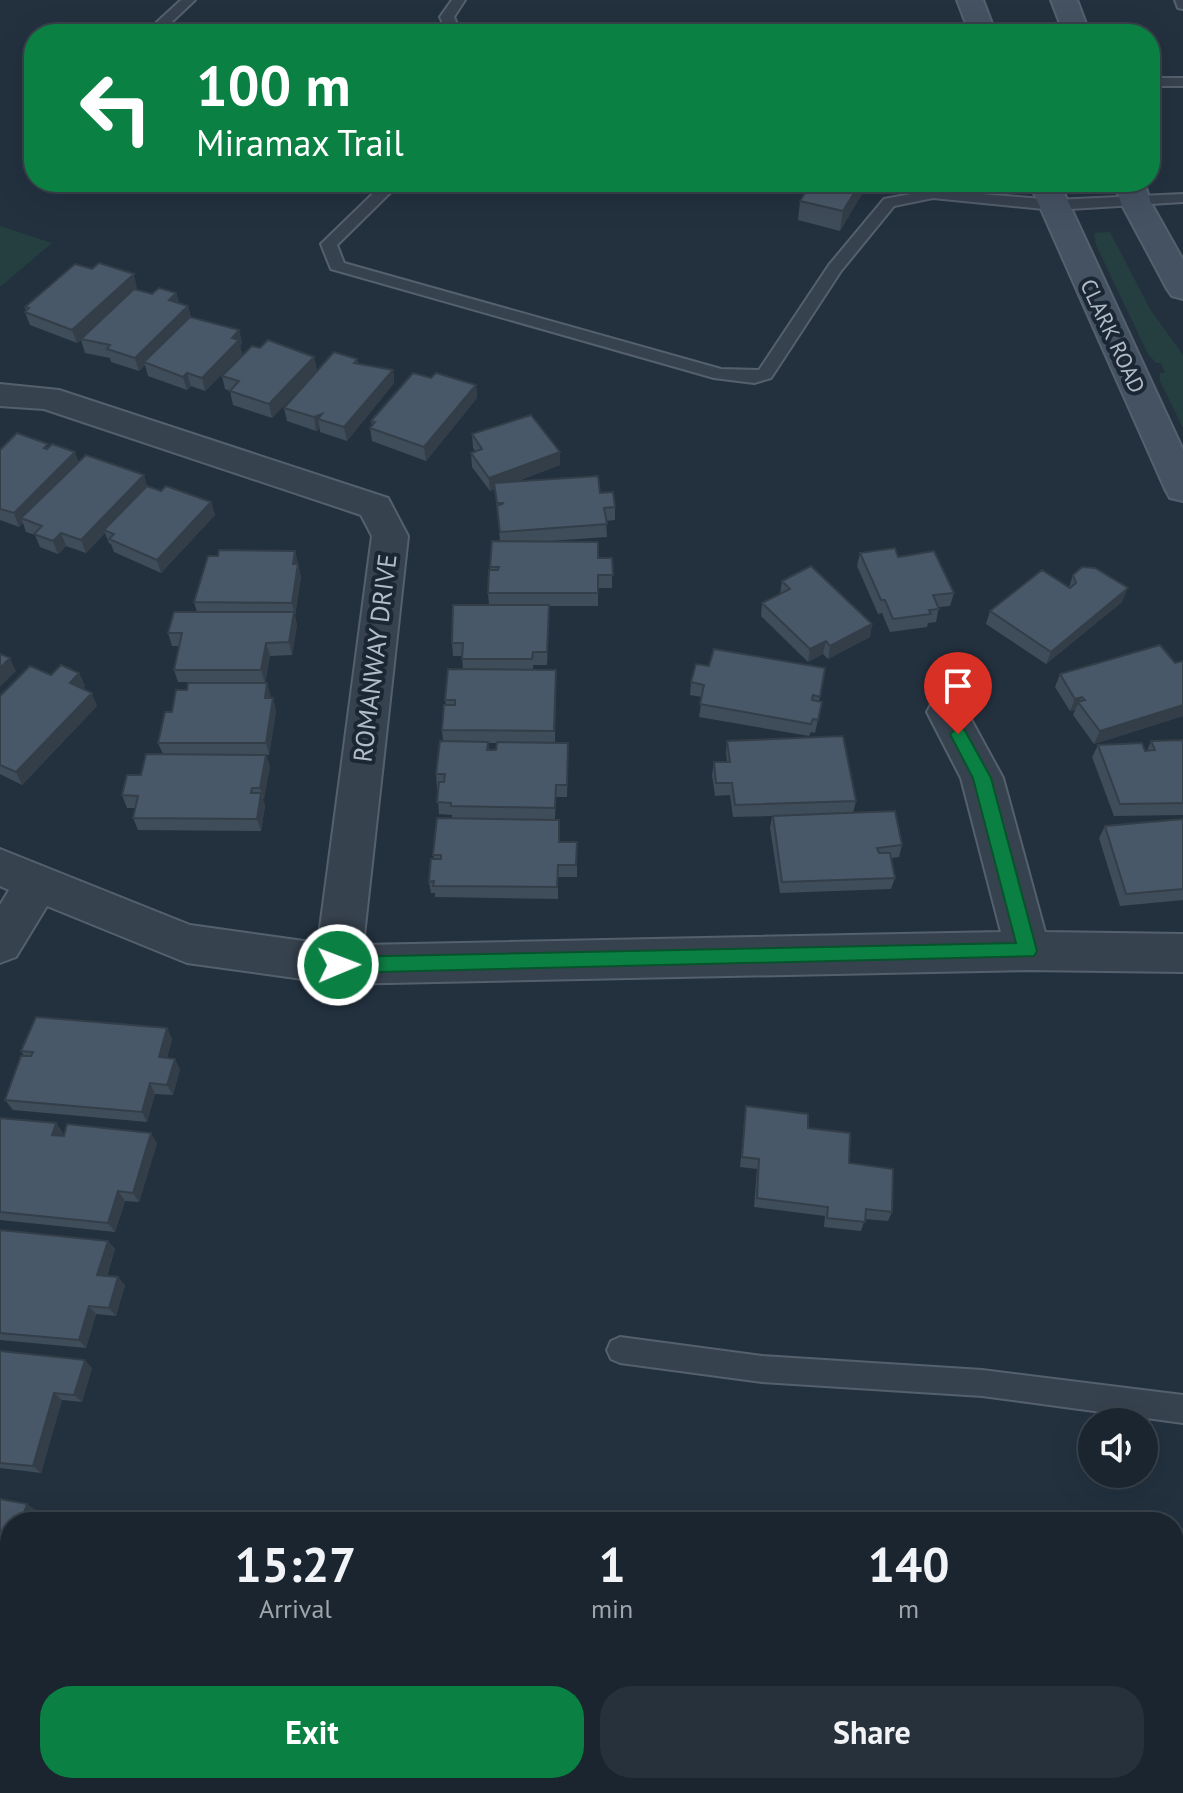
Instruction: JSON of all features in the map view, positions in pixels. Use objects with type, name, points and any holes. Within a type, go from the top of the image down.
[{"type":"main road","points":[[970,0],[979,24]]},
{"type":"main road","points":[[1064,0],[1073,24]]},
{"type":"main road","points":[[1133,192],[1180,276]]},
{"type":"main road","name":"CLARK ROAD","points":[[1049,194],[1183,489]]},
{"type":"street","name":"ROMANWAY DRIVE","points":[[0,395],[47,398],[375,507],[390,536],[338,965]]},
{"type":"street","points":[[947,712],[982,778],[1028,951]]},
{"type":"street","points":[[0,944],[18,876],[187,944],[338,965],[1028,951],[1183,953]]},
{"type":"lane","points":[[162,24],[189,0]]},
{"type":"lane","points":[[450,24],[447,17],[459,0]]},
{"type":"lane","points":[[1160,82],[1183,82]]},
{"type":"lane","points":[[384,192],[329,244],[337,266],[720,374],[754,378],[765,374],[778,358],[835,268],[880,209],[915,192]]},
{"type":"lane","points":[[1008,192],[1133,192],[1183,198]]},
{"type":"lane","points":[[620,1350],[762,1369],[982,1383],[1183,1409]]},
{"type":"green space","points":[[0,226],[52,243],[0,287]]},
{"type":"green space","points":[[1110,232],[1150,309],[1183,355],[1183,428],[1160,381],[1160,373],[1165,373],[1161,363],[1156,363],[1148,354],[1096,245],[1094,233]]},
{"type":"building","points":[[806,192],[855,192],[843,211],[800,201]]},
{"type":"building","points":[[99,263],[134,274],[72,330],[25,312],[29,308],[25,307],[75,264],[92,269]]},
{"type":"building","points":[[159,288],[176,293],[169,300],[188,306],[135,358],[107,349],[110,345],[81,339],[134,289],[152,294]]},
{"type":"building","points":[[190,317],[239,330],[232,338],[239,340],[202,378],[187,373],[183,377],[144,362]]},
{"type":"building","points":[[268,340],[314,357],[269,404],[230,391],[239,381],[222,376],[252,346],[260,348]]},
{"type":"building","points":[[334,352],[357,359],[354,363],[393,370],[344,427],[318,419],[322,414],[314,417],[284,408]]},
{"type":"building","points":[[413,373],[431,378],[436,373],[476,385],[424,447],[370,428],[375,422],[371,421]]},
{"type":"building","points":[[531,415],[560,452],[489,478],[471,453],[482,449],[472,434]]},
{"type":"building","points":[[17,433],[48,444],[44,448],[47,449],[52,444],[75,452],[14,513],[0,509],[0,450]]},
{"type":"building","points":[[86,455],[144,475],[81,540],[61,533],[53,541],[34,534],[42,526],[21,518]]},
{"type":"building","points":[[598,476],[600,493],[613,492],[615,507],[604,508],[607,524],[500,532],[497,506],[504,503],[497,503],[494,483]]},
{"type":"building","points":[[147,486],[161,491],[166,486],[211,502],[157,560],[109,539],[114,534],[104,530]]},
{"type":"building","points":[[492,541],[598,542],[598,558],[612,558],[613,575],[598,575],[598,593],[488,593],[489,570],[498,570],[499,567],[490,567]]},
{"type":"building","points":[[895,548],[898,557],[934,551],[954,593],[933,595],[939,609],[929,610],[931,614],[893,619],[860,553]]},
{"type":"building","points":[[219,550],[295,551],[293,564],[298,564],[292,603],[194,602],[208,556],[218,556]]},
{"type":"building","points":[[811,566],[872,624],[830,646],[826,641],[810,649],[762,603],[790,589],[782,581]]},
{"type":"building","points":[[1082,567],[1095,568],[1128,588],[1051,652],[990,611],[1042,570],[1070,588],[1076,583],[1073,575]]},
{"type":"building","points":[[453,605],[549,605],[547,652],[533,652],[532,659],[462,659],[463,643],[452,643]]},
{"type":"building","points":[[174,612],[294,612],[289,642],[266,643],[261,670],[174,670],[182,633],[168,633]]},
{"type":"building","points":[[1160,645],[1175,663],[1183,661],[1183,705],[1100,731],[1078,702],[1085,700],[1082,697],[1075,699],[1060,674]]},
{"type":"building","points":[[714,649],[825,668],[820,697],[813,695],[812,700],[822,702],[818,720],[813,719],[811,724],[700,704],[704,685],[691,682],[696,664],[709,666]]},
{"type":"building","points":[[0,654],[10,658],[0,668]]},
{"type":"building","points":[[61,665],[79,673],[70,683],[92,693],[16,772],[0,765],[0,696],[30,666],[51,675]]},
{"type":"building","points":[[448,669],[556,670],[554,731],[442,730],[444,705],[455,705],[455,700],[445,700]]},
{"type":"building","points":[[188,683],[267,683],[265,698],[273,698],[266,743],[158,743],[165,712],[172,712],[176,690],[187,690]]},
{"type":"building","points":[[843,736],[856,801],[735,805],[732,783],[716,783],[714,762],[730,762],[727,741]]},
{"type":"building","points":[[1183,740],[1183,803],[1120,804],[1098,745],[1142,743],[1145,751],[1155,750],[1151,741]]},
{"type":"building","points":[[440,741],[488,742],[487,750],[496,750],[497,742],[568,743],[567,785],[556,785],[555,808],[451,806],[451,803],[437,802],[439,782],[444,782],[445,774],[436,774]]},
{"type":"building","points":[[146,754],[266,755],[260,788],[252,788],[251,793],[261,793],[257,819],[133,818],[138,796],[122,795],[127,775],[141,775]]},
{"type":"building","points":[[895,811],[902,845],[877,848],[879,853],[890,853],[895,878],[782,882],[773,816]]},
{"type":"building","points":[[437,818],[559,820],[559,842],[577,842],[576,865],[558,865],[557,887],[433,886],[434,881],[429,882],[431,859],[441,859],[441,855],[433,855]]},
{"type":"building","points":[[1183,819],[1183,889],[1126,894],[1105,826]]},
{"type":"building","points":[[36,1017],[167,1028],[159,1057],[175,1059],[167,1085],[150,1083],[142,1112],[5,1100],[21,1056],[31,1056],[33,1052],[21,1051]]},
{"type":"building","points":[[746,1106],[808,1114],[808,1128],[850,1133],[849,1163],[893,1169],[892,1212],[866,1209],[865,1222],[827,1218],[828,1207],[757,1198],[759,1159],[742,1157]]},
{"type":"building","points":[[0,1118],[56,1123],[52,1135],[64,1136],[67,1124],[151,1133],[133,1193],[118,1191],[108,1223],[0,1212]]},
{"type":"building","points":[[0,1230],[108,1241],[97,1275],[118,1277],[109,1308],[89,1306],[79,1340],[0,1333]]},
{"type":"building","points":[[0,1351],[85,1360],[74,1395],[54,1393],[33,1466],[0,1463]]},
{"type":"building","points":[[0,1499],[27,1504],[24,1512],[0,1512]]},
{"type":"route","points":[[338,965],[1028,951],[982,778],[958,734]]}]
